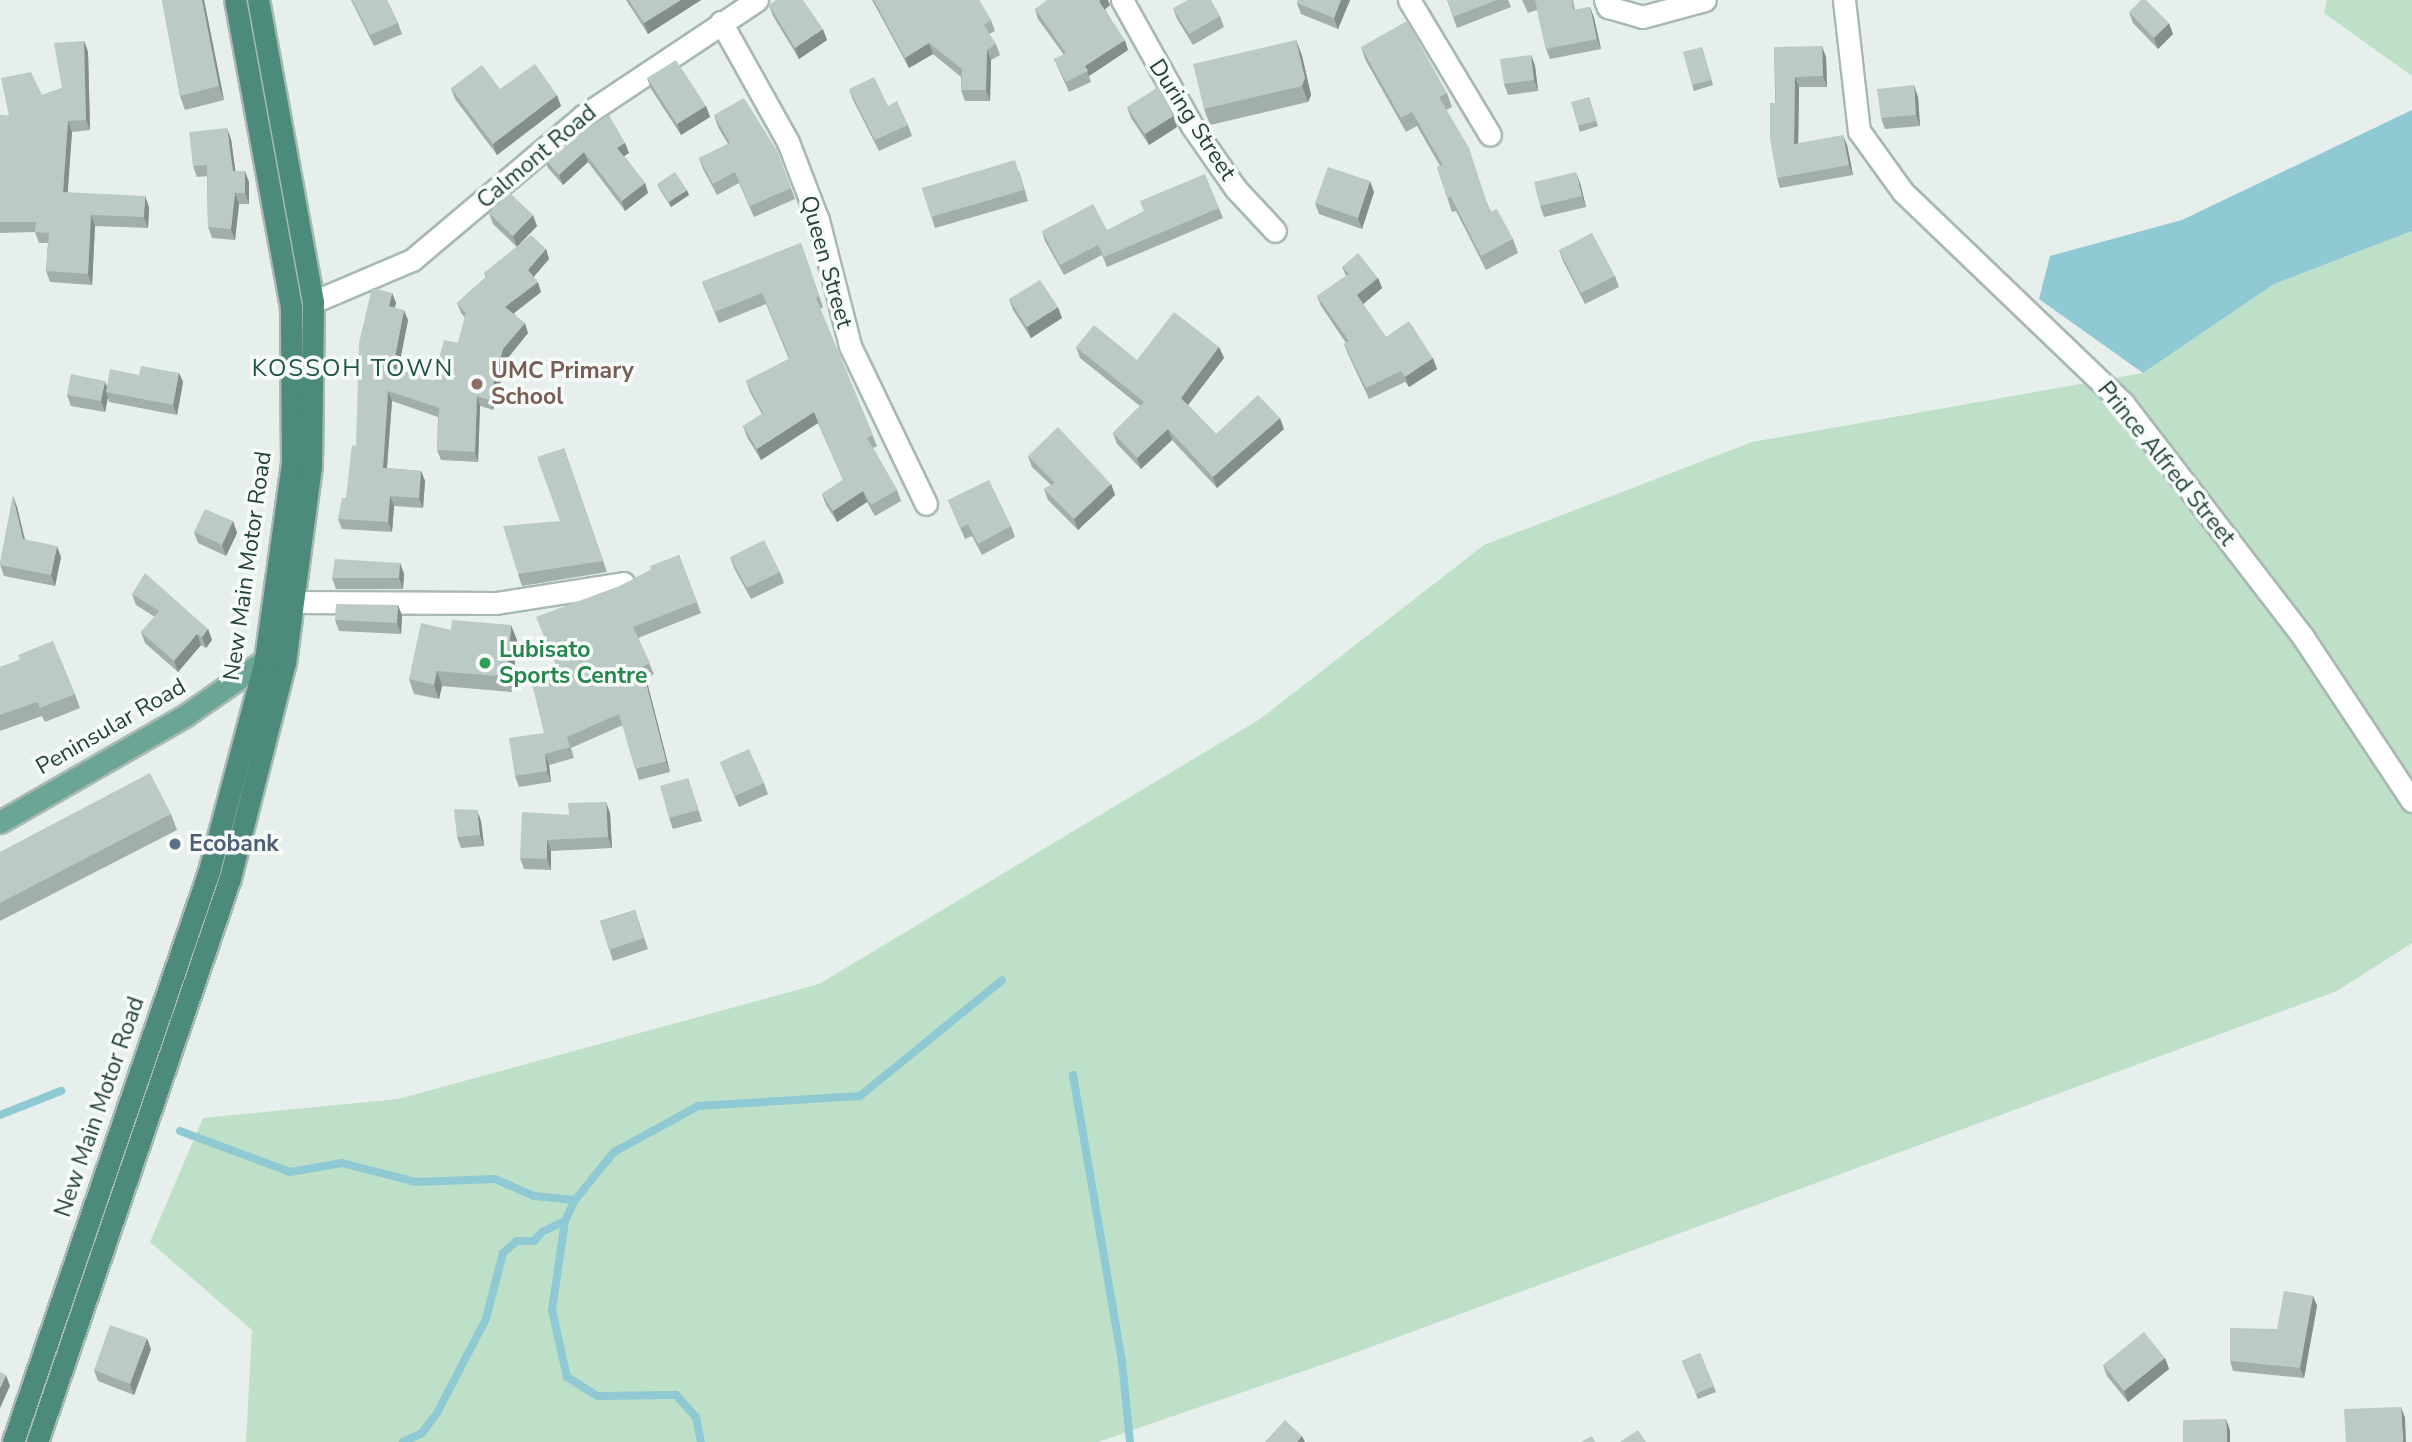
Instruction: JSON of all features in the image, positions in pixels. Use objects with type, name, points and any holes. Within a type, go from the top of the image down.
[{"type":"highway","name":"New Main Motor Road","points":[[37,1442],[230,878],[275,662],[292,463],[291,307],[235,0]]},
{"type":"highway","name":"New Main Motor Road","points":[[13,1442],[209,871],[293,602],[312,465],[313,302],[258,0]]},
{"type":"main road","name":"Peninsular Road","points":[[0,822],[275,662]]},
{"type":"street","name":"Calmont Road","points":[[313,302],[412,260],[583,116],[757,0]]},
{"type":"street","name":"During Street","points":[[1122,0],[1192,126],[1236,188],[1275,231]]},
{"type":"street","points":[[1409,0],[1490,135]]},
{"type":"street","points":[[1605,0],[1608,7],[1642,17],[1705,0]]},
{"type":"street","name":"Prince Alfred Street","points":[[1844,0],[1859,131],[1903,192],[2123,403],[2303,637],[2412,801]]},
{"type":"street","name":"Queen Street","points":[[721,22],[788,142],[818,220],[850,346],[926,504]]},
{"type":"street","points":[[293,602],[496,603],[623,583]]},
{"type":"green space","points":[[2327,0],[2412,0],[2412,76],[2324,13]]},
{"type":"green space","points":[[2412,231],[2412,943],[2337,991],[1330,1362],[1098,1442],[246,1442],[252,1330],[150,1242],[203,1118],[398,1099],[819,984],[1260,719],[1484,545],[1752,442],[2143,373],[2274,284]]},
{"type":"water","points":[[2412,110],[2412,231],[2274,284],[2143,373],[2039,299],[2050,256],[2182,220]]},
{"type":"building","points":[[162,0],[202,0],[219,86],[180,96]]},
{"type":"building","points":[[352,0],[387,0],[398,23],[370,35]]},
{"type":"building","points":[[629,0],[681,0],[644,23]]},
{"type":"building","points":[[776,0],[803,0],[823,29],[795,48],[769,5]]},
{"type":"building","points":[[874,0],[979,0],[991,20],[984,25],[996,44],[987,50],[986,90],[961,90],[962,69],[929,43],[905,58]]},
{"type":"building","points":[[1047,0],[1100,0],[1125,40],[1085,66],[1088,71],[1066,82],[1054,59],[1066,53],[1035,9]]},
{"type":"building","points":[[1188,0],[1211,0],[1220,16],[1189,34],[1173,8]]},
{"type":"building","points":[[1298,0],[1341,0],[1334,18],[1297,3]]},
{"type":"building","points":[[1447,0],[1497,0],[1453,17]]},
{"type":"building","points":[[1535,0],[1572,0],[1573,10],[1590,7],[1597,39],[1546,49]]},
{"type":"building","points":[[2141,0],[2146,0],[2169,23],[2154,38],[2129,12]]},
{"type":"building","points":[[1407,21],[1447,93],[1439,97],[1469,148],[1490,212],[1497,209],[1513,239],[1481,256],[1451,197],[1447,198],[1437,167],[1443,165],[1412,112],[1401,118],[1361,47]]},
{"type":"building","points":[[1296,40],[1305,78],[1302,86],[1204,109],[1193,64]]},
{"type":"building","points":[[84,41],[86,120],[68,121],[63,192],[145,196],[144,217],[91,215],[88,274],[46,271],[49,233],[35,232],[36,222],[0,222],[0,115],[9,116],[1,78],[31,72],[42,95],[62,88],[54,43]]},
{"type":"building","points":[[1822,46],[1823,76],[1795,77],[1794,144],[1843,135],[1849,165],[1777,178],[1770,139],[1770,103],[1776,103],[1774,47]]},
{"type":"building","points":[[1702,47],[1711,80],[1692,85],[1683,52]]},
{"type":"building","points":[[1531,55],[1534,80],[1504,84],[1500,59]]},
{"type":"building","points":[[676,60],[706,106],[677,124],[647,78]]},
{"type":"building","points":[[535,64],[557,95],[493,144],[451,88],[482,65],[500,89]]},
{"type":"building","points":[[874,77],[888,106],[897,101],[908,125],[875,140],[849,89]]},
{"type":"building","points":[[1914,85],[1916,115],[1881,118],[1877,89]]},
{"type":"building","points":[[1158,87],[1173,116],[1145,134],[1127,107]]},
{"type":"building","points":[[1589,97],[1596,121],[1578,126],[1571,102]]},
{"type":"building","points":[[744,98],[776,149],[791,188],[750,206],[735,172],[713,184],[699,158],[730,143],[714,115]]},
{"type":"building","points":[[609,115],[625,143],[617,148],[645,183],[622,201],[584,152],[559,175],[544,158]]},
{"type":"building","points":[[227,128],[233,171],[245,171],[245,193],[235,193],[231,229],[208,227],[207,165],[193,166],[189,132]]},
{"type":"building","points":[[1015,160],[1024,190],[931,217],[922,188]]},
{"type":"building","points":[[1328,167],[1370,181],[1358,218],[1315,203]]},
{"type":"building","points":[[675,172],[687,190],[669,202],[657,184]]},
{"type":"building","points":[[1576,172],[1582,196],[1540,206],[1534,182]]},
{"type":"building","points":[[1205,174],[1219,208],[1104,257],[1098,245],[1060,265],[1042,231],[1093,204],[1107,230],[1144,211],[1140,201]]},
{"type":"building","points":[[509,192],[533,215],[513,236],[489,213]]},
{"type":"building","points":[[1592,233],[1615,276],[1581,293],[1559,250]]},
{"type":"building","points":[[531,235],[546,249],[528,270],[538,282],[505,307],[525,323],[503,349],[489,400],[477,396],[475,452],[437,450],[439,408],[388,391],[383,468],[421,471],[419,498],[390,496],[388,522],[338,519],[342,498],[346,498],[352,445],[356,446],[359,343],[372,288],[392,293],[389,306],[404,310],[393,368],[433,381],[444,340],[458,343],[466,313],[457,303],[487,276],[484,273]]},
{"type":"building","points":[[801,243],[819,296],[816,298],[873,435],[867,438],[897,490],[871,505],[863,491],[833,511],[822,494],[843,480],[814,412],[757,449],[743,426],[763,413],[746,381],[790,358],[762,293],[715,312],[702,282]]},
{"type":"building","points":[[1358,253],[1378,278],[1357,295],[1386,337],[1409,321],[1433,358],[1405,377],[1401,371],[1366,388],[1344,344],[1349,341],[1317,296],[1349,274],[1342,267]]},
{"type":"building","points":[[1040,280],[1058,307],[1027,327],[1009,299]]},
{"type":"building","points":[[1174,312],[1219,347],[1181,398],[1216,434],[1258,395],[1280,418],[1213,477],[1168,429],[1137,458],[1113,433],[1144,402],[1076,347],[1094,325],[1137,360]]},
{"type":"building","points":[[141,366],[179,373],[173,405],[106,392],[110,369],[139,375]]},
{"type":"building","points":[[71,374],[105,381],[101,401],[67,395]]},
{"type":"building","points":[[1058,427],[1111,484],[1074,519],[1044,489],[1055,483],[1028,456]]},
{"type":"building","points":[[564,448],[603,561],[518,574],[503,526],[560,521],[537,457]]},
{"type":"building","points":[[989,480],[1011,526],[978,544],[968,524],[961,528],[948,500]]},
{"type":"building","points":[[13,496],[23,539],[57,546],[51,575],[0,565]]},
{"type":"building","points":[[205,509],[233,521],[222,545],[194,532]]},
{"type":"building","points":[[764,540],[780,572],[747,588],[730,557]]},
{"type":"building","points":[[679,555],[697,602],[633,627],[650,663],[642,667],[666,761],[635,769],[619,714],[567,737],[570,747],[545,754],[547,771],[515,776],[509,738],[544,733],[531,680],[559,673],[536,617],[622,585],[651,570],[650,566]]},
{"type":"building","points":[[335,559],[400,563],[399,578],[332,578]]},
{"type":"building","points":[[145,573],[208,629],[202,637],[197,634],[174,661],[141,632],[159,611],[132,594]]},
{"type":"building","points":[[336,604],[398,605],[397,623],[335,620]]},
{"type":"building","points":[[452,620],[511,625],[507,677],[437,671],[434,685],[409,679],[421,623],[451,630]]},
{"type":"building","points":[[53,641],[75,694],[40,708],[37,702],[0,715],[0,667],[20,660],[18,655]]},
{"type":"building","points":[[749,749],[764,783],[735,796],[720,762]]},
{"type":"building","points":[[150,773],[171,814],[0,903],[0,852]]},
{"type":"building","points":[[688,778],[698,810],[669,818],[660,786]]},
{"type":"building","points":[[606,802],[608,837],[547,840],[547,859],[520,858],[522,812],[569,815],[568,803]]},
{"type":"building","points":[[454,809],[477,810],[480,835],[457,837]]},
{"type":"building","points":[[635,910],[644,938],[609,950],[600,921]]},
{"type":"building","points":[[2284,1291],[2313,1296],[2300,1368],[2230,1361],[2230,1328],[2277,1329]]},
{"type":"building","points":[[110,1325],[147,1338],[130,1384],[94,1370]]},
{"type":"building","points":[[2144,1332],[2165,1358],[2124,1391],[2103,1365]]},
{"type":"building","points":[[1700,1353],[1714,1386],[1696,1394],[1682,1361]]},
{"type":"building","points":[[0,1372],[6,1375],[0,1388]]},
{"type":"building","points":[[2401,1407],[2403,1442],[2346,1442],[2344,1409]]},
{"type":"building","points":[[2226,1419],[2227,1442],[2183,1442],[2183,1420]]},
{"type":"building","points":[[1285,1420],[1302,1436],[1297,1442],[1265,1442]]},
{"type":"building","points":[[1638,1430],[1646,1442],[1620,1442]]},
{"type":"building","points":[[1592,1436],[1595,1442],[1581,1442]]},
{"type":"waterway","points":[[180,1131],[290,1172],[342,1163],[416,1182],[495,1179],[534,1196],[575,1200],[614,1152],[698,1106],[860,1096],[1002,980]]},
{"type":"waterway","points":[[1073,1075],[1122,1361],[1130,1442]]},
{"type":"waterway","points":[[0,1115],[61,1091]]},
{"type":"waterway","points":[[403,1442],[422,1433],[437,1413],[486,1319],[503,1253],[517,1241],[534,1241],[542,1232],[565,1221],[575,1200]]},
{"type":"waterway","points":[[565,1221],[552,1310],[567,1377],[598,1396],[676,1395],[696,1417],[701,1442]]},
{"type":"place","name":"UMC Primary School","points":[[477,384]]},
{"type":"place","name":"Lubisato Sports Centre","points":[[485,663]]},
{"type":"place","name":"Ecobank","points":[[175,844]]},
{"type":"district","name":"KOSSOH TOWN","points":[[353,369]]}]
